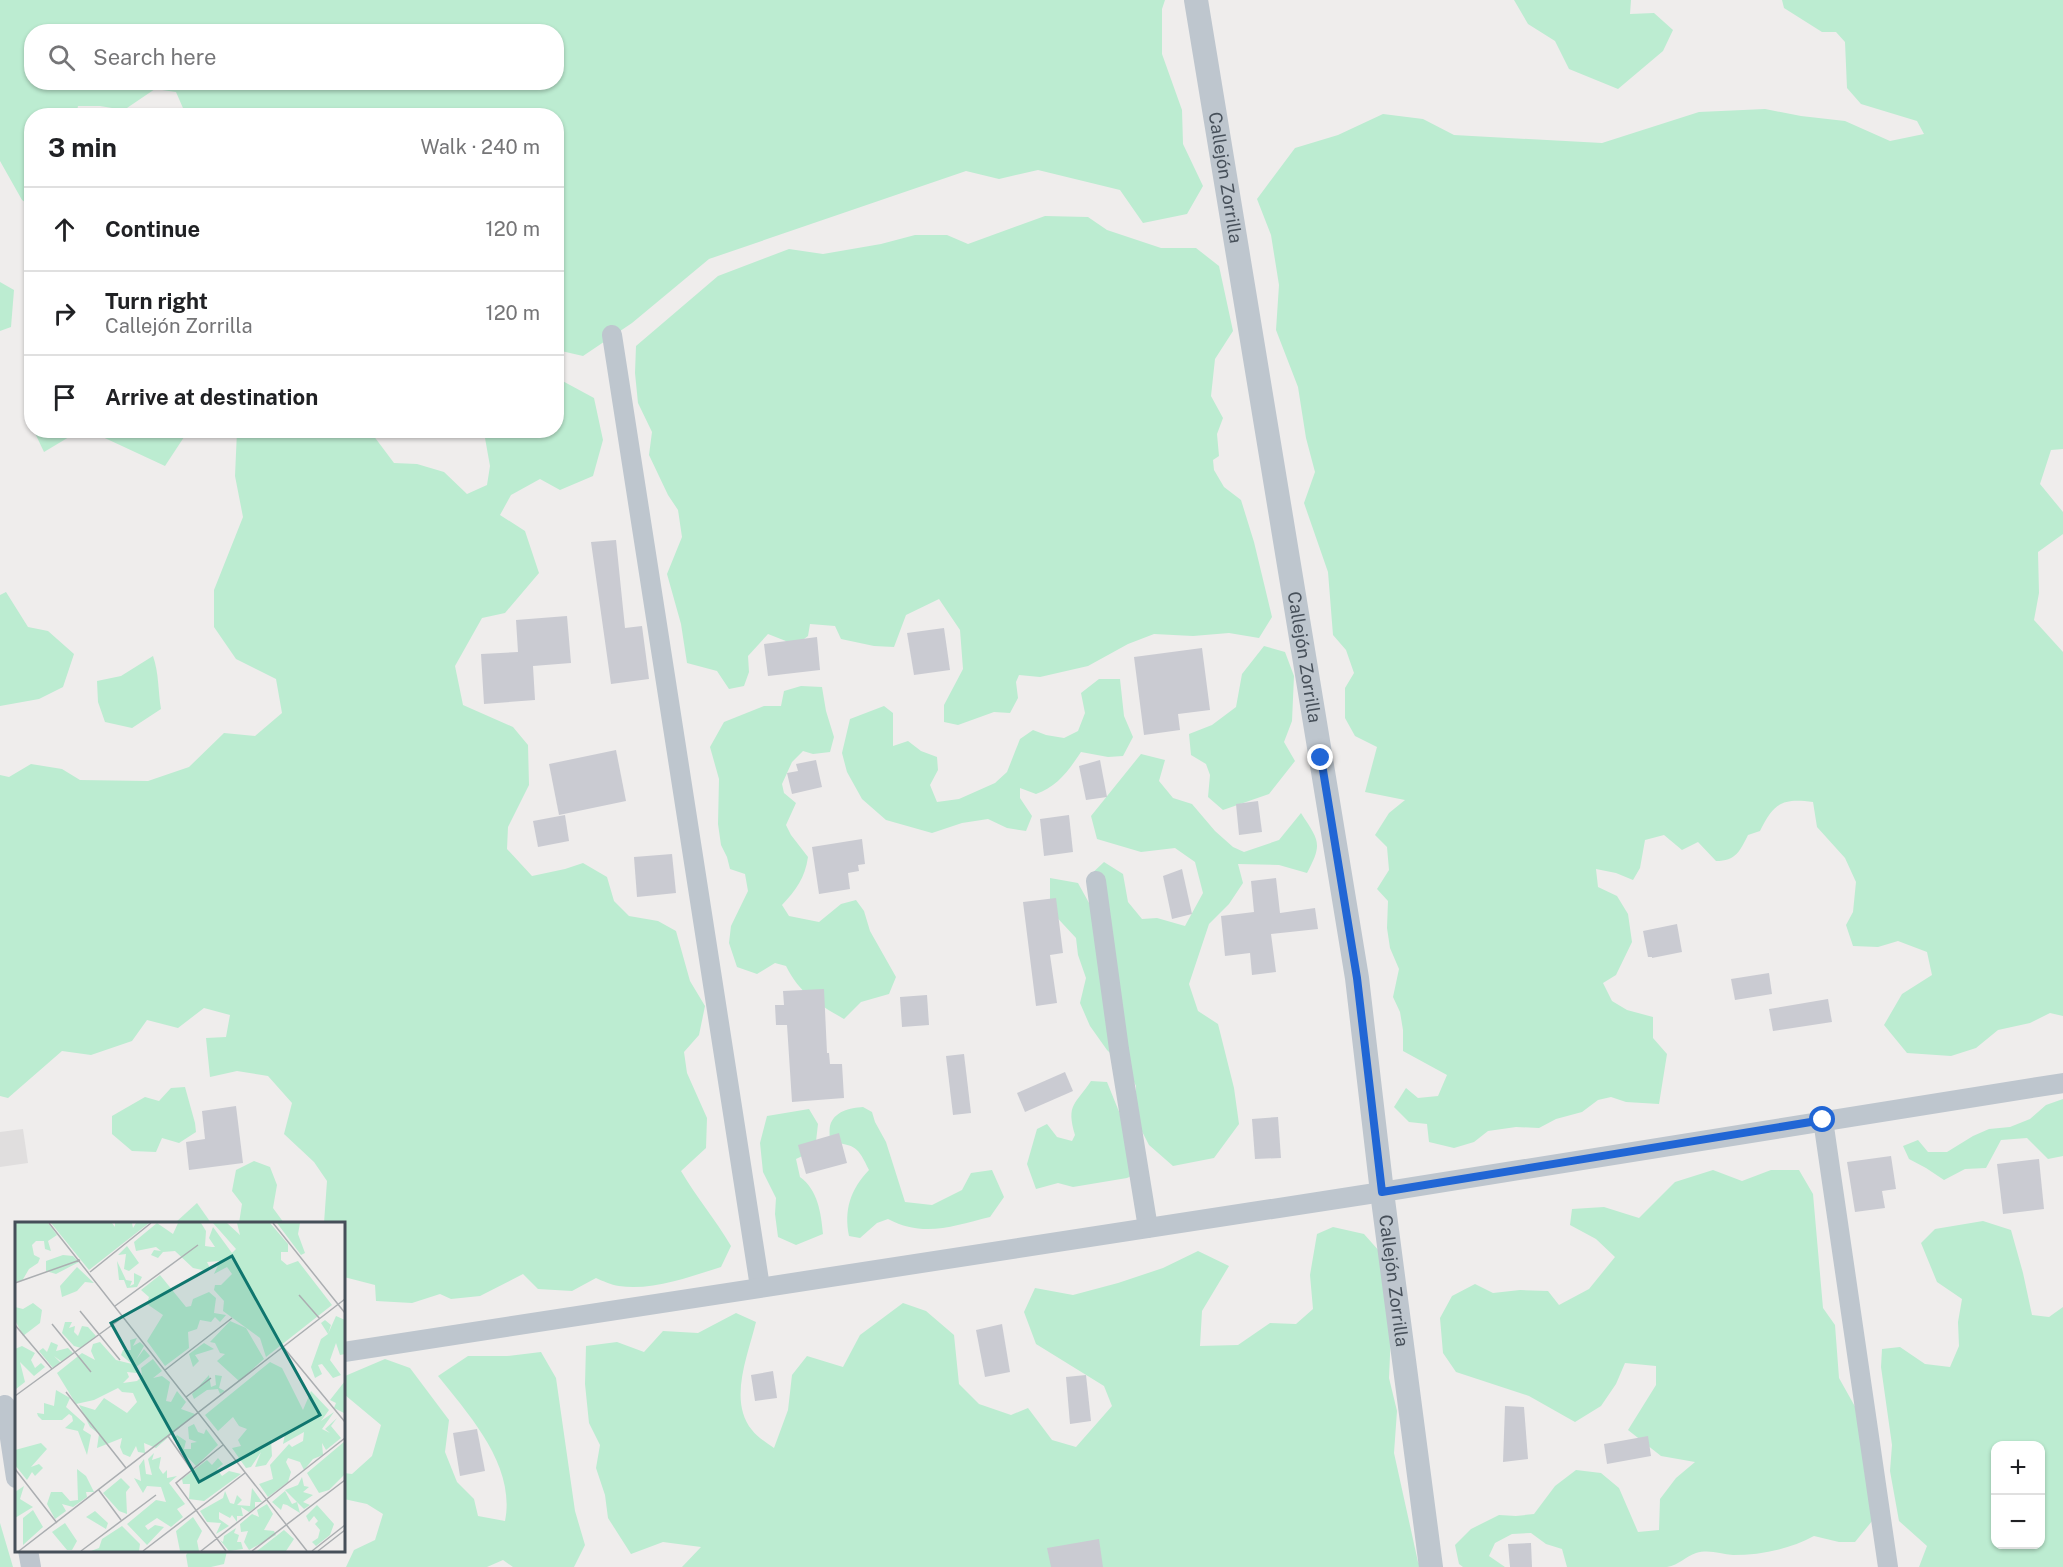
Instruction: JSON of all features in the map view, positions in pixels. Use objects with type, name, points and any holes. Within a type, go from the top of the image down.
[{"type":"street","name":"Callejón Zorrilla","points":[[1196,0],[1357,978],[1382,1192],[1431,1567]]},
{"type":"street","points":[[612,335],[760,1287]]},
{"type":"street","points":[[1096,881],[1119,1049],[1148,1228]]},
{"type":"street","points":[[345,1352],[1382,1192],[2063,1083]]},
{"type":"street","points":[[1823,1120],[1888,1567]]},
{"type":"street","points":[[7,1405],[15,1470]]},
{"type":"street","points":[[28,1552],[31,1567]]},
{"type":"shaded area","points":[[23,1129],[28,1163],[0,1167],[0,1132]]},
{"type":"green space","points":[[0,0],[1165,0],[1162,9],[1162,54],[1182,110],[1183,144],[1203,186],[1187,214],[1143,223],[1120,190],[1038,170],[999,179],[966,171],[709,259],[632,323],[583,356],[564,352],[564,108],[183,108],[176,92],[162,90],[564,90],[564,24],[24,24],[24,90],[154,90],[127,108],[78,106],[78,108],[24,108],[24,201],[0,161]]},
{"type":"green space","points":[[1514,0],[1631,0],[1630,14],[1654,13],[1673,30],[1663,51],[1618,89],[1569,69],[1555,41],[1528,24]]},
{"type":"green space","points":[[1782,0],[2063,0],[2063,449],[2051,450],[2040,484],[2063,512],[2063,534],[2038,552],[2039,593],[2034,620],[2063,652],[2063,1016],[2050,1013],[2030,1023],[1998,1030],[1976,1048],[1951,1056],[1907,1053],[1884,1025],[1902,994],[1932,975],[1927,952],[1898,941],[1878,947],[1853,946],[1846,925],[1853,912],[1856,882],[1845,858],[1817,827],[1813,802],[1786,802],[1775,808],[1760,831],[1748,835],[1740,850],[1733,857],[1723,861],[1716,861],[1698,842],[1682,850],[1664,835],[1645,840],[1640,868],[1633,880],[1616,873],[1596,869],[1598,887],[1617,896],[1628,914],[1632,942],[1616,975],[1603,983],[1612,1001],[1627,1010],[1653,1017],[1653,1038],[1667,1054],[1659,1104],[1626,1102],[1611,1097],[1598,1100],[1582,1112],[1556,1119],[1539,1128],[1516,1127],[1488,1131],[1474,1142],[1454,1148],[1429,1142],[1427,1124],[1409,1122],[1394,1107],[1406,1088],[1418,1098],[1438,1096],[1447,1075],[1403,1051],[1400,1012],[1393,997],[1399,969],[1390,948],[1387,928],[1388,901],[1377,889],[1389,870],[1387,847],[1375,835],[1389,813],[1405,800],[1365,792],[1377,747],[1355,736],[1345,718],[1345,688],[1354,673],[1346,650],[1333,635],[1328,572],[1304,503],[1315,472],[1306,438],[1298,387],[1276,330],[1279,285],[1271,235],[1257,199],[1295,148],[1338,135],[1383,114],[1423,119],[1454,135],[1602,143],[1699,112],[1765,109],[1845,121],[1890,141],[1924,134],[1917,121],[1861,104],[1847,88],[1845,42],[1836,32],[1822,32],[1784,8]]},
{"type":"green space","points":[[1045,216],[1088,217],[1107,230],[1161,248],[1196,248],[1219,266],[1233,331],[1215,359],[1211,396],[1223,418],[1217,434],[1219,456],[1213,460],[1214,470],[1224,487],[1241,500],[1254,542],[1272,617],[1259,638],[1229,633],[1193,636],[1154,634],[1128,644],[1088,666],[1040,677],[1019,675],[1016,682],[1018,698],[1010,713],[994,712],[958,725],[944,722],[944,705],[963,669],[960,630],[939,599],[906,615],[894,647],[874,646],[841,639],[835,626],[810,624],[808,636],[796,645],[768,634],[748,656],[749,672],[744,686],[729,689],[717,671],[687,663],[681,624],[667,574],[682,537],[678,510],[668,495],[649,455],[652,432],[638,403],[635,373],[636,346],[718,276],[789,249],[823,254],[881,244],[915,235],[947,235],[968,244]]},
{"type":"green space","points":[[0,282],[14,290],[11,327],[0,331]]},
{"type":"green space","points":[[564,382],[594,398],[603,440],[593,476],[560,490],[540,479],[511,495],[500,515],[525,531],[539,573],[505,613],[482,618],[455,666],[463,705],[513,727],[528,745],[529,785],[508,827],[507,849],[532,876],[583,863],[607,877],[614,901],[629,916],[658,921],[676,931],[690,981],[705,1006],[699,1035],[684,1052],[687,1073],[707,1118],[706,1148],[681,1171],[731,1246],[721,1267],[657,1285],[619,1286],[596,1278],[572,1291],[538,1289],[523,1274],[480,1296],[451,1299],[440,1294],[412,1303],[376,1301],[375,1285],[345,1277],[345,1222],[324,1222],[327,1181],[314,1162],[284,1134],[292,1103],[268,1076],[237,1071],[210,1077],[206,1038],[226,1037],[230,1015],[204,1008],[178,1028],[147,1020],[132,1041],[91,1055],[62,1051],[8,1098],[0,1096],[0,775],[9,777],[31,764],[62,769],[80,780],[148,781],[189,767],[224,733],[255,736],[282,713],[276,679],[236,659],[214,627],[214,590],[243,517],[235,476],[237,438],[375,438],[394,463],[417,464],[444,472],[467,494],[487,485],[490,466],[485,438],[564,438]]},
{"type":"green space","points":[[37,438],[67,438],[44,452]]},
{"type":"green space","points":[[105,438],[183,438],[165,466]]},
{"type":"green space","points":[[6,592],[28,627],[48,631],[74,654],[63,687],[39,699],[0,706],[0,595]]},
{"type":"green space","points":[[1264,646],[1285,652],[1294,676],[1292,721],[1284,742],[1295,761],[1269,794],[1223,810],[1208,797],[1210,775],[1206,764],[1191,755],[1189,734],[1212,725],[1236,707],[1242,674]]},
{"type":"green space","points":[[153,656],[161,709],[132,728],[105,722],[98,702],[97,681],[121,676]]},
{"type":"green space","points":[[1099,679],[1120,679],[1124,716],[1133,737],[1123,756],[1108,757],[1081,752],[1067,771],[1050,787],[1036,794],[1020,788],[1020,798],[1032,816],[1026,831],[1007,828],[988,819],[962,823],[932,833],[886,820],[862,799],[847,772],[842,753],[850,719],[884,706],[893,713],[893,746],[908,741],[921,751],[937,757],[938,770],[930,785],[937,802],[959,799],[995,783],[1007,772],[1020,739],[1033,730],[1064,738],[1078,731],[1085,713],[1081,693]]},
{"type":"green space","points":[[801,686],[822,687],[834,737],[830,752],[813,754],[803,751],[792,762],[782,784],[784,793],[796,803],[786,825],[808,857],[799,883],[782,905],[789,916],[819,922],[841,904],[856,900],[864,911],[870,931],[896,977],[889,994],[861,1002],[844,1019],[818,1003],[804,991],[786,966],[775,963],[757,974],[737,967],[729,943],[731,926],[748,891],[745,874],[730,869],[721,845],[718,824],[719,779],[710,747],[724,722],[764,706],[781,706],[784,691]]},
{"type":"green space","points":[[1141,754],[1165,760],[1159,781],[1173,798],[1192,804],[1215,831],[1233,847],[1244,852],[1279,840],[1301,813],[1317,842],[1315,855],[1307,873],[1279,865],[1238,864],[1243,883],[1229,904],[1209,924],[1189,984],[1198,1011],[1218,1024],[1234,1088],[1239,1124],[1214,1158],[1173,1166],[1149,1145],[1134,1116],[1136,1086],[1128,1070],[1107,1050],[1090,1026],[1080,1003],[1086,978],[1078,955],[1076,938],[1050,910],[1050,878],[1078,883],[1094,912],[1102,907],[1087,878],[1104,862],[1123,874],[1128,902],[1142,919],[1157,918],[1185,926],[1203,893],[1195,862],[1175,848],[1141,852],[1097,839],[1091,816]]},
{"type":"green space","points":[[1091,1081],[1107,1082],[1143,1171],[1127,1178],[1073,1187],[1058,1183],[1036,1189],[1027,1164],[1037,1129],[1047,1124],[1057,1137],[1072,1141],[1075,1135],[1072,1111]]},
{"type":"green space","points":[[185,1087],[196,1132],[179,1143],[162,1138],[156,1152],[132,1151],[112,1134],[112,1116],[145,1097],[159,1101],[171,1088]]},
{"type":"green space","points":[[2063,1099],[2063,1156],[2048,1159],[2027,1138],[2001,1140],[1986,1168],[1965,1169],[1944,1180],[1909,1159],[1903,1146],[1918,1140],[1928,1152],[1947,1152],[1989,1129],[2010,1127],[2030,1119],[2046,1105]]},
{"type":"green space","points":[[863,1107],[872,1112],[886,1142],[905,1202],[932,1205],[962,1190],[971,1173],[992,1170],[1004,1197],[990,1217],[939,1229],[914,1228],[888,1219],[877,1223],[860,1238],[849,1236],[847,1218],[850,1201],[857,1185],[869,1170],[855,1148],[830,1142],[830,1128],[832,1121],[839,1114],[848,1109]]},
{"type":"green space","points":[[809,1109],[818,1124],[815,1150],[796,1159],[800,1177],[811,1188],[818,1202],[823,1234],[796,1245],[778,1237],[775,1214],[776,1198],[763,1172],[760,1143],[767,1116]]},
{"type":"green space","points":[[254,1161],[270,1167],[277,1185],[273,1208],[283,1222],[239,1222],[242,1204],[232,1191],[236,1170]]},
{"type":"green space","points":[[1713,1170],[1742,1181],[1771,1170],[1799,1170],[1813,1194],[1823,1308],[1835,1325],[1839,1378],[1867,1428],[1881,1510],[1855,1542],[1839,1542],[1814,1536],[1785,1548],[1754,1554],[1701,1552],[1692,1554],[1667,1567],[1567,1567],[1562,1549],[1546,1544],[1531,1533],[1512,1534],[1495,1543],[1489,1556],[1505,1567],[1463,1567],[1459,1564],[1455,1545],[1471,1529],[1499,1515],[1534,1514],[1555,1486],[1576,1470],[1601,1473],[1619,1488],[1638,1532],[1659,1530],[1660,1499],[1676,1478],[1695,1462],[1661,1456],[1628,1430],[1656,1385],[1656,1366],[1625,1363],[1616,1384],[1601,1406],[1575,1422],[1529,1396],[1456,1372],[1443,1353],[1440,1318],[1452,1296],[1475,1284],[1493,1293],[1520,1290],[1548,1291],[1559,1305],[1589,1289],[1615,1257],[1596,1239],[1570,1225],[1572,1209],[1604,1207],[1639,1218],[1675,1182]]},
{"type":"green space","points":[[197,1203],[210,1222],[176,1222]]},
{"type":"green space","points":[[1983,1221],[2011,1230],[2032,1315],[2049,1317],[2063,1307],[2063,1567],[1919,1567],[1927,1546],[1899,1521],[1890,1471],[1892,1445],[1881,1367],[1882,1349],[1900,1347],[1925,1364],[1950,1367],[1959,1346],[1958,1322],[1962,1299],[1937,1282],[1921,1243],[1935,1229]]},
{"type":"green space","points":[[1333,1227],[1364,1234],[1380,1252],[1391,1333],[1389,1378],[1397,1411],[1394,1453],[1418,1562],[1422,1567],[682,1567],[701,1547],[663,1542],[631,1554],[608,1518],[605,1495],[596,1468],[600,1445],[589,1423],[585,1384],[586,1346],[617,1342],[644,1352],[663,1331],[698,1333],[736,1313],[756,1322],[742,1378],[741,1406],[752,1430],[774,1448],[788,1410],[792,1375],[807,1356],[843,1367],[860,1335],[903,1303],[926,1311],[954,1335],[959,1384],[979,1404],[1011,1415],[1028,1408],[1052,1440],[1076,1447],[1112,1406],[1104,1386],[1036,1344],[1024,1312],[1035,1288],[1073,1295],[1163,1268],[1198,1251],[1229,1266],[1202,1311],[1200,1346],[1238,1345],[1270,1323],[1296,1324],[1313,1309],[1310,1275],[1317,1234]]},
{"type":"green space","points":[[541,1352],[556,1378],[575,1511],[585,1545],[574,1567],[513,1567],[503,1560],[487,1567],[346,1567],[354,1550],[375,1540],[383,1514],[367,1504],[345,1499],[345,1473],[352,1474],[372,1456],[381,1425],[345,1395],[345,1376],[385,1359],[410,1368],[449,1420],[445,1452],[457,1482],[474,1499],[478,1516],[505,1521],[507,1501],[504,1481],[497,1461],[476,1425],[438,1376],[468,1356],[507,1356]]},
{"type":"green space","points":[[0,1523],[13,1567],[0,1567]]},
{"type":"green space","points":[[188,1552],[227,1552],[224,1564],[211,1567],[188,1567],[186,1555]]},
{"type":"building","points":[[616,540],[625,628],[642,626],[649,679],[611,684],[591,542]]},
{"type":"building","points":[[567,616],[571,663],[533,666],[535,700],[484,704],[481,654],[518,652],[516,620]]},
{"type":"building","points":[[944,628],[950,670],[914,675],[907,633]]},
{"type":"building","points":[[817,637],[820,670],[768,676],[764,644]]},
{"type":"building","points":[[1202,648],[1210,710],[1178,714],[1180,730],[1144,735],[1134,657]]},
{"type":"building","points":[[616,750],[626,801],[559,815],[549,764]]},
{"type":"building","points":[[816,760],[822,787],[792,794],[787,773],[798,771],[796,764]]},
{"type":"building","points":[[1100,760],[1107,797],[1086,800],[1079,766]]},
{"type":"building","points":[[1258,801],[1262,832],[1239,835],[1236,804]]},
{"type":"building","points":[[565,815],[569,841],[538,847],[533,821]]},
{"type":"building","points":[[1069,815],[1073,852],[1044,856],[1040,819]]},
{"type":"building","points":[[862,839],[865,864],[858,865],[859,871],[848,873],[850,889],[819,894],[812,847]]},
{"type":"building","points":[[672,854],[676,893],[637,897],[634,857]]},
{"type":"building","points":[[1182,869],[1192,914],[1172,919],[1163,876]]},
{"type":"building","points":[[1276,878],[1280,913],[1315,908],[1318,929],[1271,934],[1276,972],[1252,975],[1250,953],[1225,956],[1221,916],[1254,912],[1251,881]]},
{"type":"building","points":[[1056,898],[1063,953],[1050,955],[1057,1003],[1036,1006],[1023,902]]},
{"type":"building","points":[[1677,924],[1682,952],[1648,957],[1643,931]]},
{"type":"building","points":[[1769,973],[1772,994],[1735,1000],[1731,979]]},
{"type":"building","points":[[824,989],[827,1053],[829,1053],[830,1064],[842,1064],[844,1098],[792,1102],[787,1025],[776,1025],[775,1005],[784,1005],[783,991]]},
{"type":"building","points":[[927,995],[929,1025],[902,1027],[900,997]]},
{"type":"building","points":[[1828,999],[1832,1022],[1773,1031],[1769,1009]]},
{"type":"building","points":[[964,1054],[971,1113],[953,1115],[946,1056]]},
{"type":"building","points":[[1065,1072],[1073,1091],[1025,1112],[1017,1093]]},
{"type":"building","points":[[236,1106],[243,1163],[189,1170],[186,1142],[205,1139],[202,1111]]},
{"type":"building","points":[[1278,1117],[1281,1158],[1255,1159],[1252,1119]]},
{"type":"building","points":[[839,1133],[847,1163],[806,1174],[798,1145]]},
{"type":"building","points":[[1891,1156],[1896,1189],[1882,1191],[1885,1208],[1855,1212],[1847,1162]]},
{"type":"building","points":[[2039,1159],[2044,1209],[2003,1214],[1997,1164]]},
{"type":"building","points":[[1002,1324],[1010,1372],[985,1377],[976,1330]]},
{"type":"building","points":[[773,1371],[777,1398],[755,1401],[751,1375]]},
{"type":"building","points":[[1086,1375],[1091,1421],[1070,1424],[1066,1377]]},
{"type":"building","points":[[1505,1406],[1524,1407],[1528,1459],[1503,1462]]},
{"type":"building","points":[[477,1429],[485,1471],[460,1476],[453,1433]]},
{"type":"building","points":[[1648,1436],[1651,1456],[1607,1464],[1604,1444]]},
{"type":"building","points":[[1099,1539],[1103,1567],[1051,1567],[1047,1548]]},
{"type":"building","points":[[1531,1543],[1532,1567],[1510,1567],[1508,1544]]},
{"type":"route","points":[[1321,758],[1357,978],[1382,1192],[1823,1120]]}]
